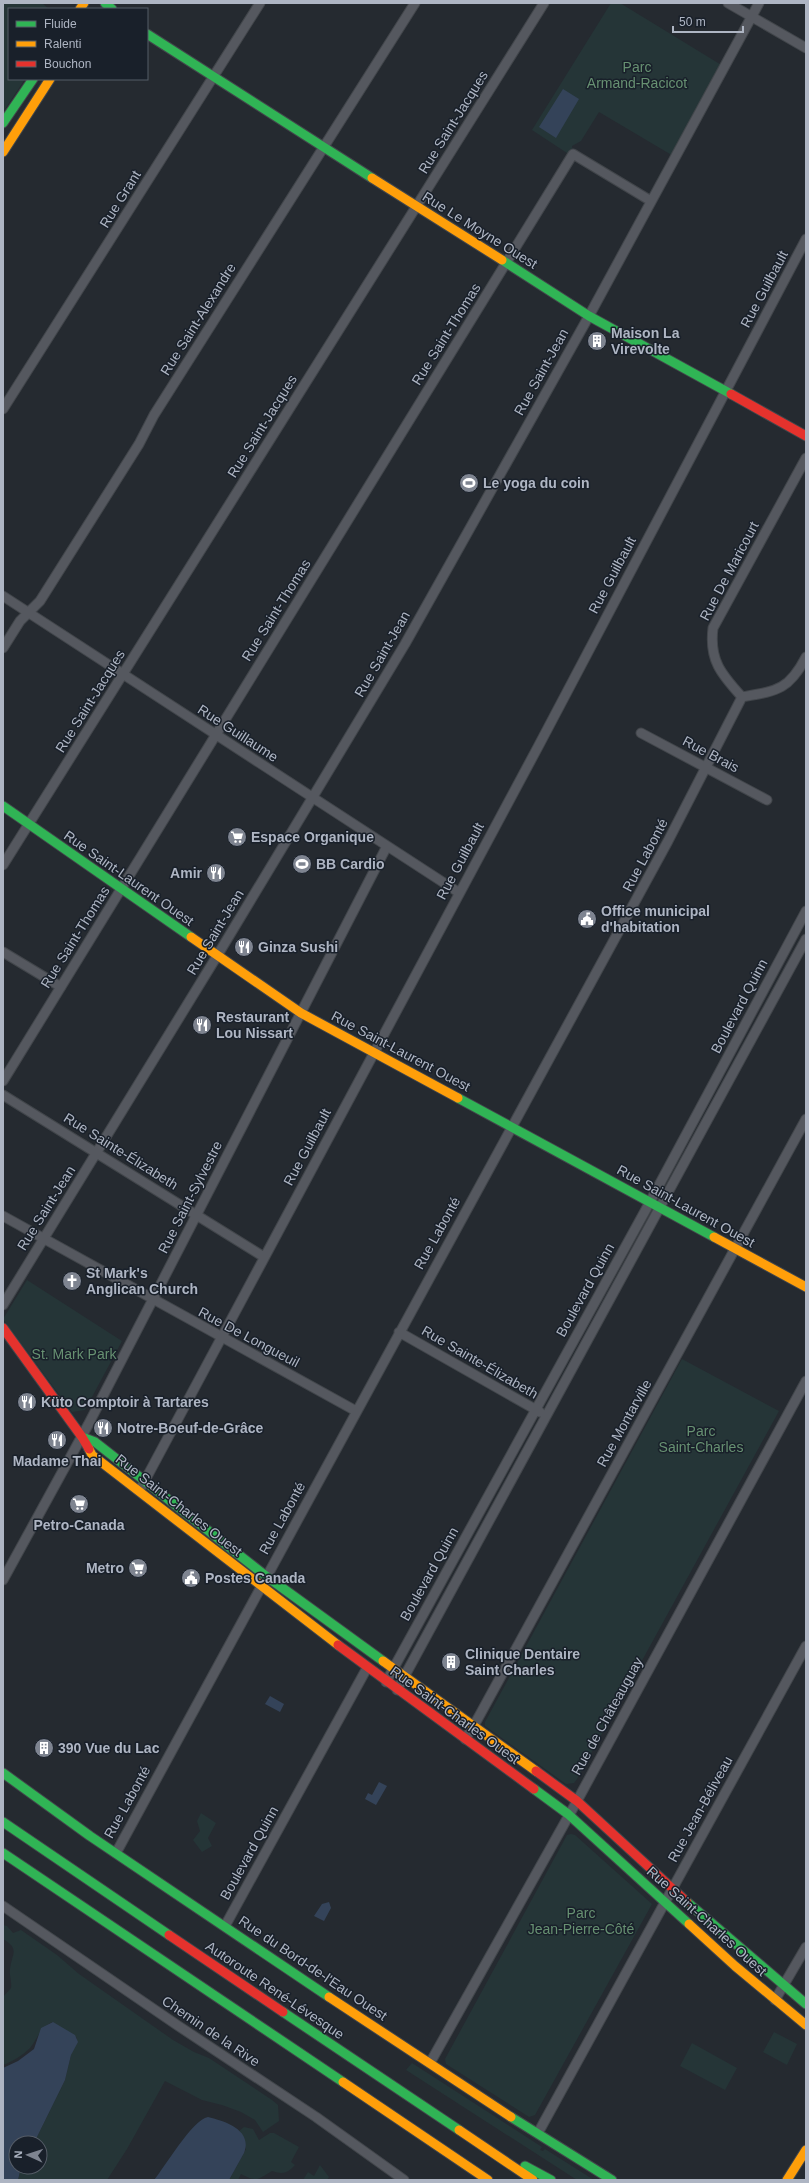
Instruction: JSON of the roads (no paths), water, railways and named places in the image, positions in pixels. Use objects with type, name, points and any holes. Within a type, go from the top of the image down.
[{"type":"main road","points":[[100,4],[110,8]]},
{"type":"main road","name":"Rue Le Moyne Ouest","points":[[148,35],[505,264],[590,316],[806,436]]},
{"type":"main road","points":[[3,123],[32,80]]},
{"type":"main road","points":[[3,152],[49,80]]},
{"type":"main road","name":"Rue Saint-Laurent Ouest","points":[[3,806],[301,1013],[374,1051],[806,1287]]},
{"type":"main road","name":"Rue Saint-Charles Ouest","points":[[3,1328],[82,1437],[92,1455],[138,1494],[396,1690],[568,1814],[775,2000],[806,2025]]},
{"type":"main road","name":"Rue Saint-Charles Ouest","points":[[82,1437],[96,1442],[266,1576],[577,1801],[672,1889],[806,2004]]},
{"type":"main road","name":"Rue du Bord-de-l'Eau Ouest","points":[[3,1773],[116,1853],[225,1926],[430,2063],[612,2180]]},
{"type":"main road","name":"Autoroute René-Lévesque","points":[[3,1822],[79,1876],[533,2180]]},
{"type":"main road","points":[[3,1853],[488,2180]]},
{"type":"main road","points":[[462,2133],[552,2180]]},
{"type":"main road","points":[[434,2144],[474,2180]]},
{"type":"main road","points":[[787,2180],[803,2162],[806,2150]]},
{"type":"street","name":"Rue Grant","points":[[3,409],[260,3]]},
{"type":"street","name":"Rue Saint-Alexandre","points":[[3,648],[20,621],[40,601],[62,568],[139,444],[154,415],[415,3]]},
{"type":"street","name":"Rue Saint-Jacques","points":[[3,865],[544,3]]},
{"type":"street","points":[[728,3],[806,48]]},
{"type":"street","name":"Rue Saint-Jean","points":[[3,1305],[217,956],[405,644],[590,316],[759,3]]},
{"type":"street","name":"Rue Saint-Thomas","points":[[3,1081],[573,154],[651,201]]},
{"type":"street","name":"Rue Guilbault","points":[[138,1494],[458,892],[542,738],[806,239]]},
{"type":"street","name":"Rue De Maricourt","points":[[742,697],[724,677],[716,663],[711,644],[713,628],[806,458]]},
{"type":"street","name":"Rue Guillaume","points":[[3,596],[458,892]]},
{"type":"street","points":[[742,697],[769,692],[787,684],[798,672],[806,657]]},
{"type":"street","name":"Rue Labonté","points":[[116,1853],[668,841],[742,697]]},
{"type":"street","name":"Rue Brais","points":[[641,733],[767,800]]},
{"type":"street","name":"Rue Saint-Sylvestre","points":[[3,1580],[82,1437],[387,846]]},
{"type":"street","name":"Boulevard Quinn","points":[[386,1682],[650,1202],[806,911]]},
{"type":"street","name":"Boulevard Quinn","points":[[396,1690],[806,939]]},
{"type":"street","points":[[3,952],[61,987]]},
{"type":"street","name":"Rue Sainte-Élizabeth","points":[[3,1095],[264,1257]]},
{"type":"street","name":"Rue Montarville","points":[[465,1739],[473,1727],[806,1119]]},
{"type":"street","name":"Rue De Longueuil","points":[[3,1216],[43,1240],[356,1411]]},
{"type":"street","name":"Rue Sainte-Élizabeth","points":[[400,1332],[546,1416]]},
{"type":"street","name":"Rue de Châteauguay","points":[[430,2063],[568,1814],[577,1801],[806,1381]]},
{"type":"street","name":"Rue Jean-Béliveau","points":[[538,2133],[806,1646]]},
{"type":"street","name":"Boulevard Quinn","points":[[225,1926],[367,1668]]},
{"type":"street","name":"Chemin de la Rive","points":[[3,1906],[177,2025],[316,2117],[404,2180]]},
{"type":"street","points":[[775,2000],[785,1986],[806,1947]]},
{"type":"water","points":[[563,89],[579,99],[556,138],[539,127]]},
{"type":"water","points":[[270,1696],[284,1704],[280,1712],[265,1704]]},
{"type":"water","points":[[379,1782],[387,1786],[376,1805],[365,1799],[368,1793],[372,1795]]},
{"type":"water","points":[[329,1902],[331,1908],[324,1921],[314,1916],[322,1904]]},
{"type":"water","points":[[53,2022],[75,2035],[78,2042],[71,2055],[65,2080],[38,2135],[8,2135],[8,2175],[19,2175],[18,2180],[3,2180],[3,2068],[18,2061],[34,2049],[41,2028]]},
{"type":"water","points":[[208,2117],[229,2124],[236,2128],[245,2138],[246,2145],[244,2153],[229,2180],[154,2180],[194,2126]]},
{"type":"place","name":"Maison La Virevolte","points":[[597,341]]},
{"type":"place","name":"Le yoga du coin","points":[[469,483]]},
{"type":"place","name":"Espace Organique","points":[[237,837]]},
{"type":"place","name":"BB Cardio","points":[[302,864]]},
{"type":"place","name":"Amir","points":[[216,873]]},
{"type":"place","name":"Office municipal d'habitation","points":[[587,919]]},
{"type":"place","name":"Ginza Sushi","points":[[244,947]]},
{"type":"place","name":"Restaurant Lou Nissart","points":[[202,1025]]},
{"type":"place","name":"St Mark's Anglican Church","points":[[72,1281]]},
{"type":"place","name":"Küto Comptoir à Tartares","points":[[27,1402]]},
{"type":"place","name":"Notre-Boeuf-de-Grâce","points":[[103,1428]]},
{"type":"place","name":"Madame Thai","points":[[57,1440]]},
{"type":"place","name":"Petro-Canada","points":[[79,1504]]},
{"type":"place","name":"Metro","points":[[138,1568]]},
{"type":"place","name":"Postes Canada","points":[[191,1578]]},
{"type":"place","name":"Clinique Dentaire Saint Charles","points":[[451,1662]]},
{"type":"place","name":"390 Vue du Lac","points":[[44,1748]]},
{"type":"park label","name":"Parc Armand-Racicot","points":[[637,76]]},
{"type":"park label","name":"St. Mark Park","points":[[74,1354]]},
{"type":"park label","name":"Parc Saint-Charles","points":[[701,1440]]},
{"type":"park label","name":"Parc Jean-Pierre-Côté","points":[[581,1922]]}]
